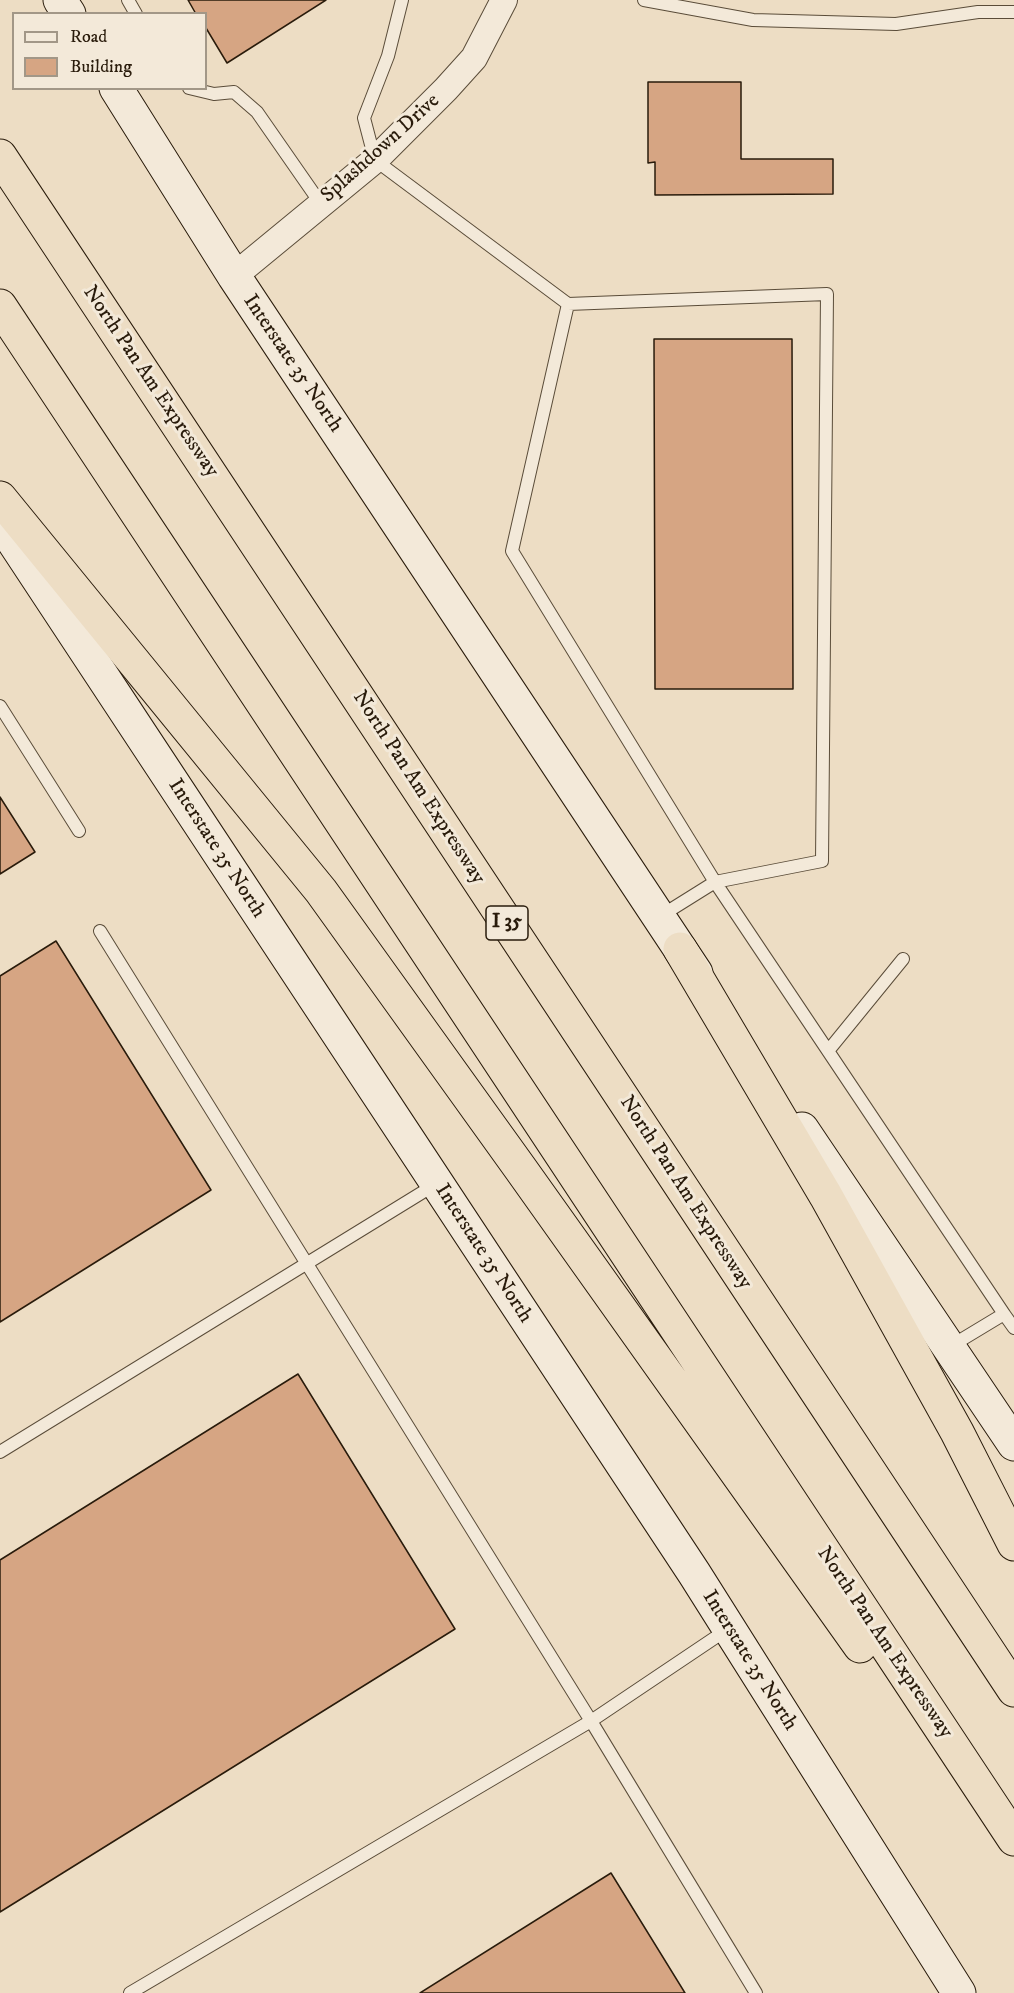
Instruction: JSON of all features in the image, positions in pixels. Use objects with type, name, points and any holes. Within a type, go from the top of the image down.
[{"type":"highway","name":"North Pan Am Expressway","points":[[0,156],[1014,1690]]},
{"type":"highway","name":"North Pan Am Expressway","points":[[0,306],[1014,1839]]},
{"type":"highway","points":[[0,498],[321,891],[1014,1863]]},
{"type":"highway","points":[[680,949],[831,1207],[957,1432],[1014,1544]]},
{"type":"main road","name":"Interstate 35 North","points":[[118,90],[234,276],[680,949],[1014,1444]]},
{"type":"main road","name":"Interstate 35 North","points":[[0,521],[694,1573],[958,1993]]},
{"type":"street","name":"Splashdown Drive","points":[[234,276],[375,160],[446,89],[474,58],[504,0]]},
{"type":"lane","points":[[402,0],[388,56],[364,118],[375,160],[568,304],[826,294],[822,861],[715,882],[659,917]]},
{"type":"lane","points":[[645,0],[753,20],[896,24],[978,12],[1014,12]]},
{"type":"lane","points":[[197,90],[214,94],[234,92],[257,112],[321,204]]},
{"type":"lane","points":[[568,304],[512,551],[715,882],[1014,1328]]},
{"type":"lane","points":[[0,706],[79,831]]},
{"type":"lane","points":[[100,931],[591,1721],[756,1993]]},
{"type":"lane","points":[[828,1051],[903,959]]},
{"type":"lane","points":[[0,1452],[437,1184]]},
{"type":"lane","points":[[950,1347],[1004,1314]]},
{"type":"lane","points":[[130,1993],[591,1721],[729,1629]]},
{"type":"building","points":[[188,0],[326,0],[227,63],[207,30],[207,12],[195,12]]},
{"type":"building","points":[[648,82],[741,82],[741,159],[833,159],[833,194],[655,195],[655,162],[648,163]]},
{"type":"building","points":[[654,339],[792,339],[793,689],[655,689]]},
{"type":"building","points":[[0,797],[35,852],[0,874]]},
{"type":"building","points":[[56,941],[211,1190],[0,1322],[0,976]]},
{"type":"building","points":[[298,1374],[455,1629],[0,1912],[0,1560]]},
{"type":"building","points":[[611,1873],[685,1993],[420,1993]]}]
